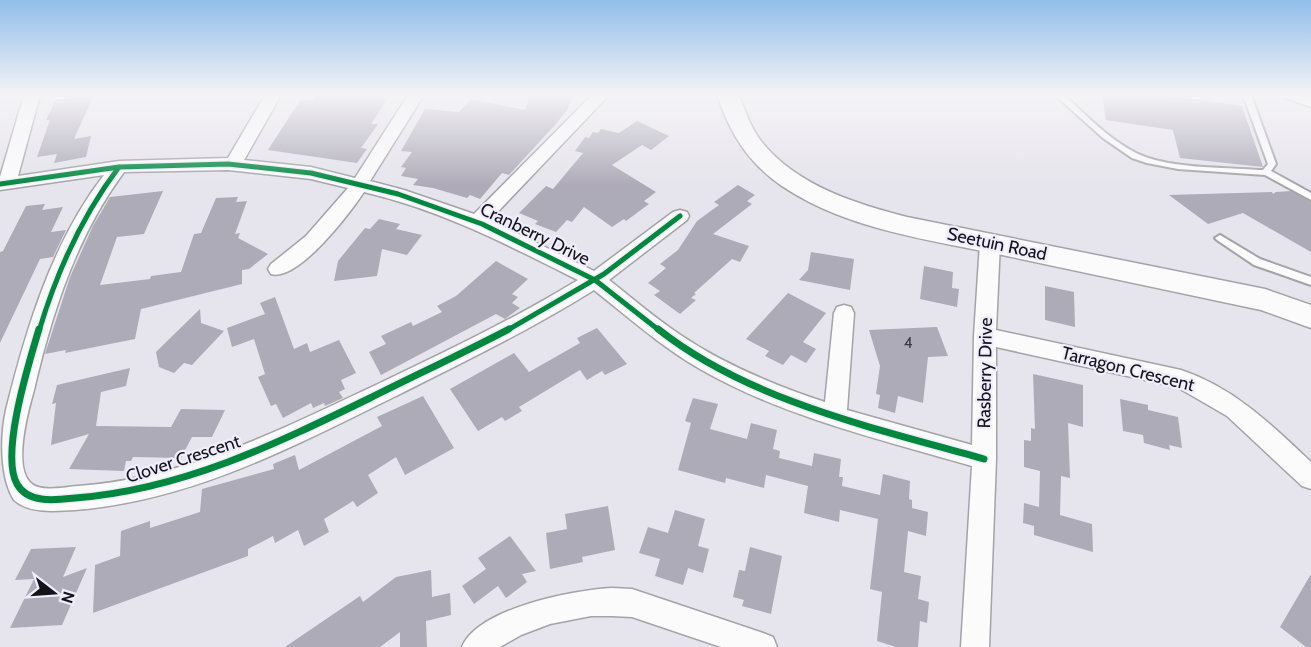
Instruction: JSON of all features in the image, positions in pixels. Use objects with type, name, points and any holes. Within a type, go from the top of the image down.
[{"type":"street","points":[[4,184],[23,125]]},
{"type":"street","points":[[233,164],[255,125]]},
{"type":"street","points":[[279,269],[299,256],[314,241],[360,185],[397,125]]},
{"type":"street","points":[[477,222],[572,125]]},
{"type":"street","name":"Seetuin Road","points":[[740,125],[758,153],[799,184],[856,212],[881,220],[1236,293],[1265,300],[1311,317]]},
{"type":"street","name":"Cranberry Drive","points":[[4,184],[118,167],[233,164],[311,173],[426,202],[477,222],[595,280],[670,339],[710,364],[786,399],[984,459]]},
{"type":"street","name":"Clover Crescent","points":[[118,167],[86,214],[65,261],[43,318],[12,435],[8,468],[14,482],[23,493],[42,499],[127,494],[190,476],[259,449],[502,334],[595,280],[680,216]]},
{"type":"street","name":"Rasberry Drive","points":[[975,647],[984,459],[985,336],[990,243]]},
{"type":"street","points":[[835,415],[843,313]]},
{"type":"street","name":"Tarragon Crescent","points":[[985,336],[1181,379],[1207,389],[1232,406],[1311,478]]},
{"type":"street","points":[[476,647],[491,636],[532,616],[610,600],[632,603],[763,647]]},
{"type":"lane","points":[[1094,125],[1139,158],[1181,166],[1266,172],[1311,197]]},
{"type":"lane","points":[[1258,125],[1272,164],[1266,172]]},
{"type":"lane","points":[[1220,238],[1257,262],[1311,281]]},
{"type":"building","points":[[48,125],[80,125],[74,139],[91,136],[86,157],[54,163],[57,154],[37,157]]},
{"type":"building","points":[[284,125],[377,125],[361,148],[367,149],[357,163],[268,150]]},
{"type":"building","points":[[416,125],[555,125],[509,175],[502,173],[480,199],[470,195],[467,198],[413,185],[418,179],[401,176],[406,168],[401,167],[412,152],[401,151]]},
{"type":"building","points":[[631,125],[646,125],[669,136],[651,150],[642,145],[612,165],[656,192],[644,201],[649,204],[626,221],[624,219],[612,227],[584,207],[572,222],[567,220],[556,232],[535,224],[538,221],[519,213],[546,186],[553,189],[583,153],[575,151],[585,137],[589,138],[593,132],[598,133],[601,129],[619,133]]},
{"type":"building","points":[[1141,125],[1249,125],[1263,167],[1180,158],[1173,130]]},
{"type":"building","points":[[738,185],[755,195],[747,201],[752,204],[713,234],[749,246],[740,262],[732,259],[694,293],[696,294],[691,298],[696,300],[680,314],[654,295],[660,291],[648,283],[666,268],[660,264],[678,250],[697,221],[719,205],[714,202]]},
{"type":"building","points":[[163,191],[144,234],[117,237],[100,285],[150,279],[151,276],[181,272],[194,234],[201,233],[216,198],[238,197],[236,202],[247,201],[235,234],[240,233],[238,238],[268,254],[249,269],[242,270],[242,284],[141,309],[135,339],[65,353],[66,350],[45,354],[70,277],[93,226],[110,197]]},
{"type":"building","points":[[1291,191],[1311,202],[1311,252],[1243,213],[1208,224],[1169,195],[1272,192],[1273,194]]},
{"type":"building","points":[[45,204],[42,210],[63,207],[51,232],[66,230],[53,257],[40,259],[0,343],[0,252],[3,251],[26,206]]},
{"type":"building","points":[[379,219],[400,224],[396,229],[422,235],[407,255],[382,249],[377,276],[334,281],[338,261],[365,228],[370,229]]},
{"type":"building","points":[[811,252],[854,259],[850,290],[799,280],[808,270]]},
{"type":"building","points":[[496,261],[528,279],[512,294],[518,297],[512,303],[520,308],[505,319],[496,314],[381,375],[369,352],[386,344],[381,336],[411,322],[413,326],[442,312],[437,306],[456,296]]},
{"type":"building","points":[[924,266],[953,272],[952,288],[959,289],[957,307],[920,299]]},
{"type":"building","points":[[1045,286],[1074,292],[1075,327],[1045,320]]},
{"type":"building","points":[[788,293],[826,313],[803,342],[816,349],[806,363],[791,355],[783,365],[765,356],[769,351],[746,339]]},
{"type":"building","points":[[275,297],[294,349],[307,343],[310,352],[339,340],[356,373],[341,380],[345,389],[339,392],[343,398],[325,406],[324,403],[313,408],[311,403],[283,418],[276,404],[271,406],[258,377],[265,374],[254,339],[232,347],[227,328],[265,314],[260,303]]},
{"type":"building","points":[[200,309],[201,323],[224,331],[192,365],[184,363],[174,373],[159,367],[156,352]]},
{"type":"building","points":[[937,327],[948,356],[928,357],[923,403],[898,396],[895,413],[878,408],[880,395],[876,394],[880,366],[869,330]]},
{"type":"building","points":[[597,328],[627,364],[605,375],[602,371],[587,380],[580,370],[519,407],[522,411],[505,421],[502,417],[478,431],[450,389],[514,353],[529,372],[580,343],[577,338]]},
{"type":"building","points":[[130,368],[126,386],[101,392],[96,426],[171,427],[181,409],[225,410],[212,437],[192,437],[181,458],[133,457],[131,461],[126,461],[124,471],[69,469],[89,434],[51,445],[56,403],[52,404],[57,385]]},
{"type":"building","points":[[1033,374],[1083,385],[1083,427],[1068,423],[1070,478],[1061,476],[1060,515],[1092,524],[1093,552],[1034,535],[1034,526],[1023,523],[1024,503],[1039,507],[1040,471],[1024,467],[1024,440],[1031,441],[1031,428],[1035,429]]},
{"type":"building","points":[[423,396],[454,448],[405,475],[396,457],[368,475],[378,493],[357,507],[353,501],[324,519],[329,532],[304,546],[298,530],[275,543],[273,536],[248,549],[248,556],[93,613],[95,565],[120,556],[121,531],[150,521],[150,528],[200,512],[202,489],[274,469],[273,464],[295,455],[299,470],[382,426],[377,417]]},
{"type":"building","points":[[693,398],[718,404],[710,429],[747,439],[751,423],[777,430],[773,449],[780,451],[779,458],[812,466],[814,453],[841,459],[839,477],[843,477],[842,486],[880,495],[883,474],[910,481],[909,499],[912,500],[912,508],[928,512],[926,536],[908,531],[904,572],[921,576],[918,599],[929,602],[927,623],[920,621],[918,647],[896,647],[877,641],[882,592],[870,589],[878,519],[840,510],[839,522],[804,513],[808,486],[766,475],[764,488],[726,478],[725,483],[678,470],[691,423],[685,421]]},
{"type":"building","points":[[1120,399],[1148,405],[1148,410],[1178,417],[1182,448],[1169,445],[1170,450],[1144,443],[1143,435],[1123,431]]},
{"type":"building","points":[[608,506],[615,550],[582,557],[583,562],[550,569],[546,533],[567,529],[565,514]]},
{"type":"building","points":[[675,510],[705,519],[698,546],[709,549],[703,573],[688,568],[683,585],[655,576],[660,559],[639,553],[648,527],[668,533]]},
{"type":"building","points":[[510,536],[536,571],[522,574],[527,582],[506,598],[498,586],[474,604],[462,586],[486,569],[478,558]]},
{"type":"building","points":[[76,547],[63,577],[87,568],[62,625],[10,628],[34,579],[15,580],[31,549]]},
{"type":"building","points":[[750,547],[782,556],[771,614],[742,606],[744,600],[733,597],[739,570],[745,571]]},
{"type":"building","points":[[431,570],[432,597],[450,593],[451,615],[426,621],[427,647],[400,647],[400,632],[380,647],[285,647],[360,596],[363,602],[396,577]]},
{"type":"building","points":[[1311,574],[1311,647],[1306,647],[1280,627]]},
{"type":"cycle path","points":[[0,184],[119,167],[228,164],[311,173],[398,194],[482,224],[595,280],[670,339],[710,364],[786,399],[845,419],[984,459]]},
{"type":"cycle path","points":[[119,167],[92,203],[65,259],[40,327],[18,406],[11,446],[12,472],[23,492],[33,497],[65,499],[107,496],[149,488],[190,477],[271,445],[465,352],[543,311],[604,274],[680,216]]}]
